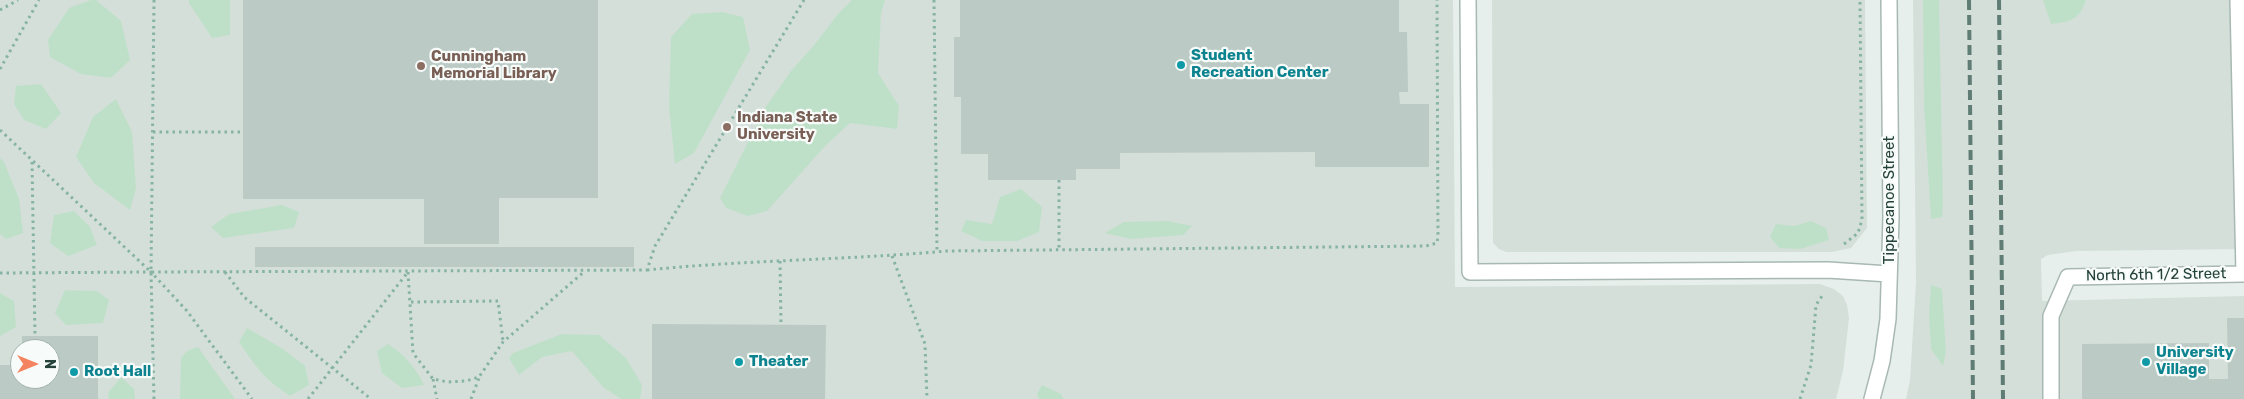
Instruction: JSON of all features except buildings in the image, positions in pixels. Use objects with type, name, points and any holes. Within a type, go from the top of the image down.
[{"type":"street","points":[[1468,0],[1470,272],[1828,270],[1889,274]]},
{"type":"street","name":"Tippecanoe Street","points":[[1872,399],[1882,361],[1888,319],[1891,217],[1889,0]]},
{"type":"street","points":[[2238,0],[2244,274]]},
{"type":"street","name":"North 6th 1/2 Street","points":[[2051,399],[2051,316],[2068,277],[2244,274]]},
{"type":"path","points":[[0,10],[18,0]]},
{"type":"path","points":[[0,69],[39,0]]},
{"type":"path","points":[[154,0],[151,272],[154,399]]},
{"type":"path","points":[[647,270],[655,246],[804,0]]},
{"type":"path","points":[[934,0],[937,252]]},
{"type":"path","points":[[0,273],[647,270],[706,264],[892,256],[937,252],[1059,249],[1426,246],[1437,243],[1438,236],[1437,0]]},
{"type":"path","points":[[1800,399],[1811,365],[1816,305],[1826,290],[1828,270],[1839,246],[1849,242],[1858,233],[1862,220],[1860,0]]},
{"type":"path","points":[[0,130],[151,272],[187,311],[252,399]]},
{"type":"path","points":[[153,132],[243,132]]},
{"type":"path","points":[[32,162],[34,336]]},
{"type":"path","points":[[1059,180],[1059,249]]},
{"type":"path","points":[[892,256],[925,344],[927,399]]},
{"type":"path","points":[[780,261],[781,325]]},
{"type":"path","points":[[471,399],[479,377],[503,342],[586,270]]},
{"type":"path","points":[[225,272],[244,297],[371,399]]},
{"type":"path","points":[[408,272],[413,353],[434,379],[437,399]]},
{"type":"path","points":[[308,399],[408,272]]},
{"type":"path","points":[[411,302],[498,301],[503,342]]},
{"type":"path","points":[[434,379],[457,382],[479,377]]},
{"type":"shaded area","name":"Indiana State University","points":[[0,0],[1453,0],[1455,287],[1820,284],[1834,289],[1843,296],[1849,318],[1843,371],[1836,399],[0,399]]},
{"type":"shaded area","points":[[1492,0],[1865,0],[1867,228],[1851,248],[1832,252],[1506,252],[1499,249],[1493,243]]},
{"type":"shaded area","points":[[1913,0],[2244,0],[2244,249],[2076,251],[2048,255],[2041,259],[2042,301],[2244,296],[2244,399],[1906,399],[1910,380],[1916,282]]},
{"type":"green space","points":[[96,0],[121,21],[130,60],[111,78],[81,74],[50,57],[48,40],[69,8]]},
{"type":"green space","points":[[189,0],[230,0],[230,35],[212,38],[189,3]]},
{"type":"green space","points":[[852,0],[885,0],[881,13],[878,73],[899,106],[897,129],[850,123],[826,145],[767,211],[748,216],[726,208],[720,198],[765,108],[791,71]]},
{"type":"green space","points":[[1923,0],[1939,0],[1943,204],[1942,217],[1931,219],[1924,106]]},
{"type":"green space","points":[[2043,0],[2086,0],[2080,12],[2073,19],[2051,24]]},
{"type":"green space","points":[[722,12],[743,17],[750,50],[694,153],[675,164],[669,107],[671,37],[692,14]]},
{"type":"green space","points":[[41,84],[61,113],[46,129],[24,120],[14,104],[16,86]]},
{"type":"green space","points":[[116,99],[132,132],[136,188],[130,210],[94,183],[76,157],[93,117]]},
{"type":"green space","points":[[0,158],[4,162],[19,199],[23,233],[6,239],[0,234]]},
{"type":"green space","points":[[1021,189],[1042,207],[1039,232],[1017,241],[982,241],[961,231],[966,220],[992,224],[1000,197]]},
{"type":"green space","points":[[282,205],[299,212],[294,228],[223,238],[211,227],[229,214]]},
{"type":"green space","points":[[74,211],[90,227],[97,245],[68,256],[50,243],[54,215]]},
{"type":"green space","points":[[1167,221],[1192,226],[1183,235],[1131,239],[1105,233],[1124,222]]},
{"type":"green space","points":[[1811,221],[1826,228],[1829,240],[1800,249],[1779,248],[1770,237],[1776,224],[1794,226]]},
{"type":"green space","points":[[1931,285],[1942,289],[1946,352],[1943,366],[1931,349],[1929,315]]},
{"type":"green space","points":[[65,290],[97,291],[109,300],[103,323],[66,325],[55,313]]},
{"type":"green space","points":[[0,293],[14,301],[16,327],[0,336]]},
{"type":"green space","points":[[247,328],[283,349],[305,366],[309,385],[290,396],[267,378],[239,342]]},
{"type":"green space","points":[[562,334],[599,335],[626,358],[642,385],[640,399],[621,399],[603,387],[572,351],[542,357],[519,375],[509,358],[513,353]]},
{"type":"green space","points":[[388,344],[409,362],[424,385],[402,388],[382,373],[377,351]]},
{"type":"green space","points":[[198,347],[235,399],[180,399],[181,358],[187,351]]},
{"type":"green space","points":[[121,377],[134,389],[135,399],[109,399],[108,393]]},
{"type":"green space","points":[[1042,385],[1061,394],[1064,399],[1039,399],[1037,394]]},
{"type":"railway","points":[[1969,0],[1973,399]]},
{"type":"railway","points":[[1999,0],[2003,399]]},
{"type":"place","name":"Student Recreation Center","points":[[1181,65]]},
{"type":"place","name":"Cunningham Memorial Library","points":[[421,66]]},
{"type":"place","name":"Indiana State University","points":[[727,127]]},
{"type":"place","name":"Theater","points":[[739,362]]},
{"type":"place","name":"University Village","points":[[2146,362]]},
{"type":"place","name":"Root Hall","points":[[74,372]]}]
